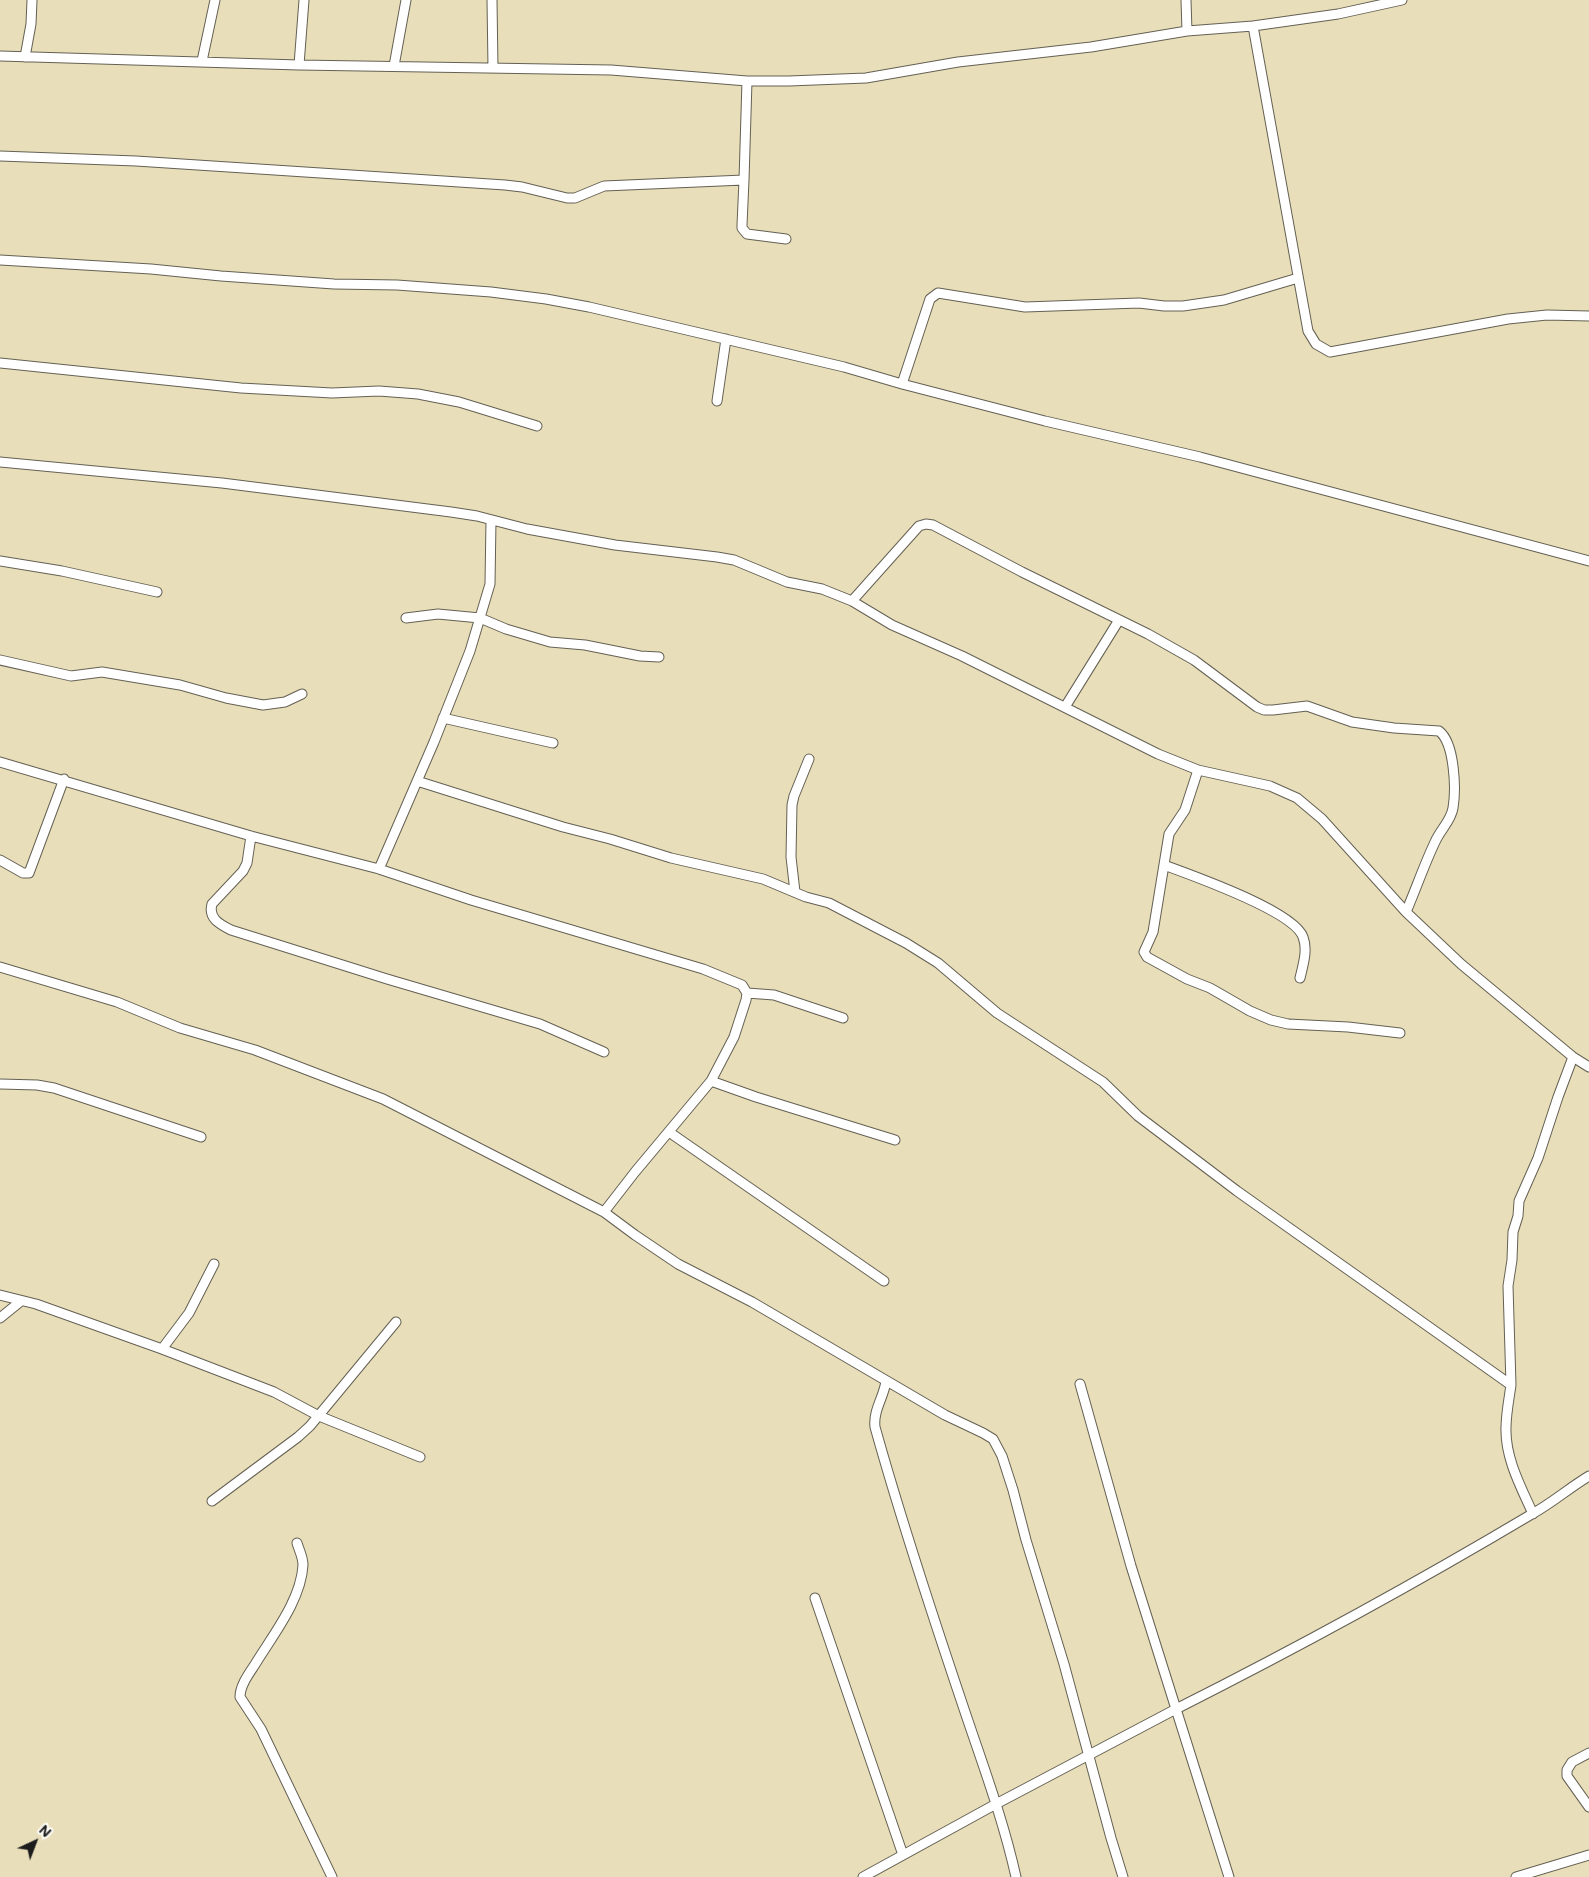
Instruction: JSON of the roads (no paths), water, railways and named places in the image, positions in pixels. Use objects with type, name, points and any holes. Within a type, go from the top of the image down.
[{"type":"street","points":[[25,56],[32,0]]},
{"type":"street","points":[[202,60],[215,0]]},
{"type":"street","points":[[299,64],[304,0]]},
{"type":"street","points":[[394,66],[406,0]]},
{"type":"street","points":[[492,0],[493,68]]},
{"type":"street","points":[[1186,0],[1187,30]]},
{"type":"street","points":[[0,56],[611,70],[747,81],[866,78],[958,62],[1091,47],[1187,30],[1253,26],[1338,14],[1372,3],[1402,0]]},
{"type":"street","points":[[1253,26],[1308,331],[1316,344],[1330,352],[1508,319],[1547,315],[1589,316]]},
{"type":"street","points":[[747,81],[742,225],[747,234],[786,239]]},
{"type":"street","points":[[0,156],[118,160],[505,185],[522,187],[567,198],[575,198],[604,186],[744,180]]},
{"type":"street","points":[[0,260],[151,269],[334,284],[397,285],[546,298],[844,367],[1045,421],[1200,457],[1589,561]]},
{"type":"street","points":[[902,384],[930,299],[938,293],[1025,307],[1139,303],[1183,306],[1224,300],[1298,278]]},
{"type":"street","points":[[717,401],[726,339]]},
{"type":"street","points":[[0,363],[241,388],[332,393],[379,391],[418,394],[459,402],[537,426]]},
{"type":"street","points":[[0,462],[222,483],[451,512],[597,542],[734,560],[787,582],[822,589],[852,601],[892,625],[962,656],[1158,754],[1198,770],[1270,786],[1297,798],[1322,819],[1406,912],[1461,964],[1574,1057],[1589,1067]]},
{"type":"street","points":[[379,869],[470,651],[490,584],[491,520]]},
{"type":"street","points":[[852,601],[919,526],[933,525],[1022,572],[1148,634],[1194,660],[1252,704],[1264,710],[1308,706],[1352,722],[1394,728],[1436,730],[1442,733],[1445,737],[1453,766],[1453,808],[1446,825],[1433,847],[1406,912]]},
{"type":"street","points":[[0,562],[62,571],[157,592]]},
{"type":"street","points":[[406,618],[438,614],[480,618],[506,629],[550,642],[585,645],[640,656],[660,657]]},
{"type":"street","points":[[1065,707],[1119,620]]},
{"type":"street","points":[[0,660],[71,676],[102,672],[180,685],[226,698],[263,705],[285,702],[302,694]]},
{"type":"street","points":[[443,718],[553,743]]},
{"type":"street","points":[[794,892],[791,857],[792,805],[809,758]]},
{"type":"street","points":[[0,762],[64,779],[252,836],[379,869],[471,900],[703,969],[742,985],[747,993],[734,1037],[711,1081],[604,1212]]},
{"type":"street","points":[[1198,770],[1185,810],[1169,834],[1153,932],[1144,952],[1151,960],[1187,979],[1210,988],[1236,1004],[1270,1020],[1288,1024],[1400,1032]]},
{"type":"street","points":[[0,860],[23,873],[29,873],[64,779]]},
{"type":"street","points":[[417,781],[563,828],[610,839],[671,858],[763,879],[806,897],[829,903],[906,943],[938,963],[997,1013],[1103,1082],[1138,1116],[1237,1191],[1511,1385]]},
{"type":"street","points":[[252,836],[243,871],[212,904],[210,911],[213,918],[221,925],[231,930],[387,979],[540,1024],[604,1052]]},
{"type":"street","points":[[1164,865],[1238,895],[1279,914],[1294,925],[1302,935],[1306,948],[1300,978]]},
{"type":"street","points":[[0,967],[117,1002],[180,1028],[255,1050],[383,1099],[604,1212],[678,1264],[752,1302],[945,1415],[988,1435],[997,1445],[1013,1490],[1123,1877]]},
{"type":"street","points":[[747,993],[774,995],[843,1018]]},
{"type":"street","points":[[1533,1514],[1514,1471],[1508,1451],[1506,1428],[1511,1385],[1508,1286],[1512,1260],[1513,1232],[1520,1201],[1538,1158],[1558,1097],[1574,1057]]},
{"type":"street","points":[[711,1081],[756,1097],[896,1140]]},
{"type":"street","points":[[0,1084],[37,1085],[54,1088],[201,1137]]},
{"type":"street","points":[[669,1132],[884,1281]]},
{"type":"street","points":[[162,1349],[189,1313],[214,1264]]},
{"type":"street","points":[[0,1295],[162,1349],[274,1392],[319,1416],[420,1456]]},
{"type":"street","points":[[0,1318],[21,1301]]},
{"type":"street","points":[[212,1501],[298,1437],[319,1416],[396,1322]]},
{"type":"street","points":[[886,1381],[874,1418],[893,1492],[996,1804],[1016,1877]]},
{"type":"street","points":[[1080,1384],[1131,1566],[1229,1877]]},
{"type":"street","points":[[863,1877],[996,1804],[1337,1624],[1533,1514],[1589,1476]]},
{"type":"street","points":[[297,1542],[302,1558],[300,1581],[290,1606],[248,1676],[240,1697],[261,1729],[332,1877]]},
{"type":"street","points":[[815,1598],[902,1855]]},
{"type":"street","points":[[1589,1753],[1572,1762],[1567,1770],[1567,1776],[1589,1807]]},
{"type":"street","points":[[1516,1877],[1589,1855]]}]
